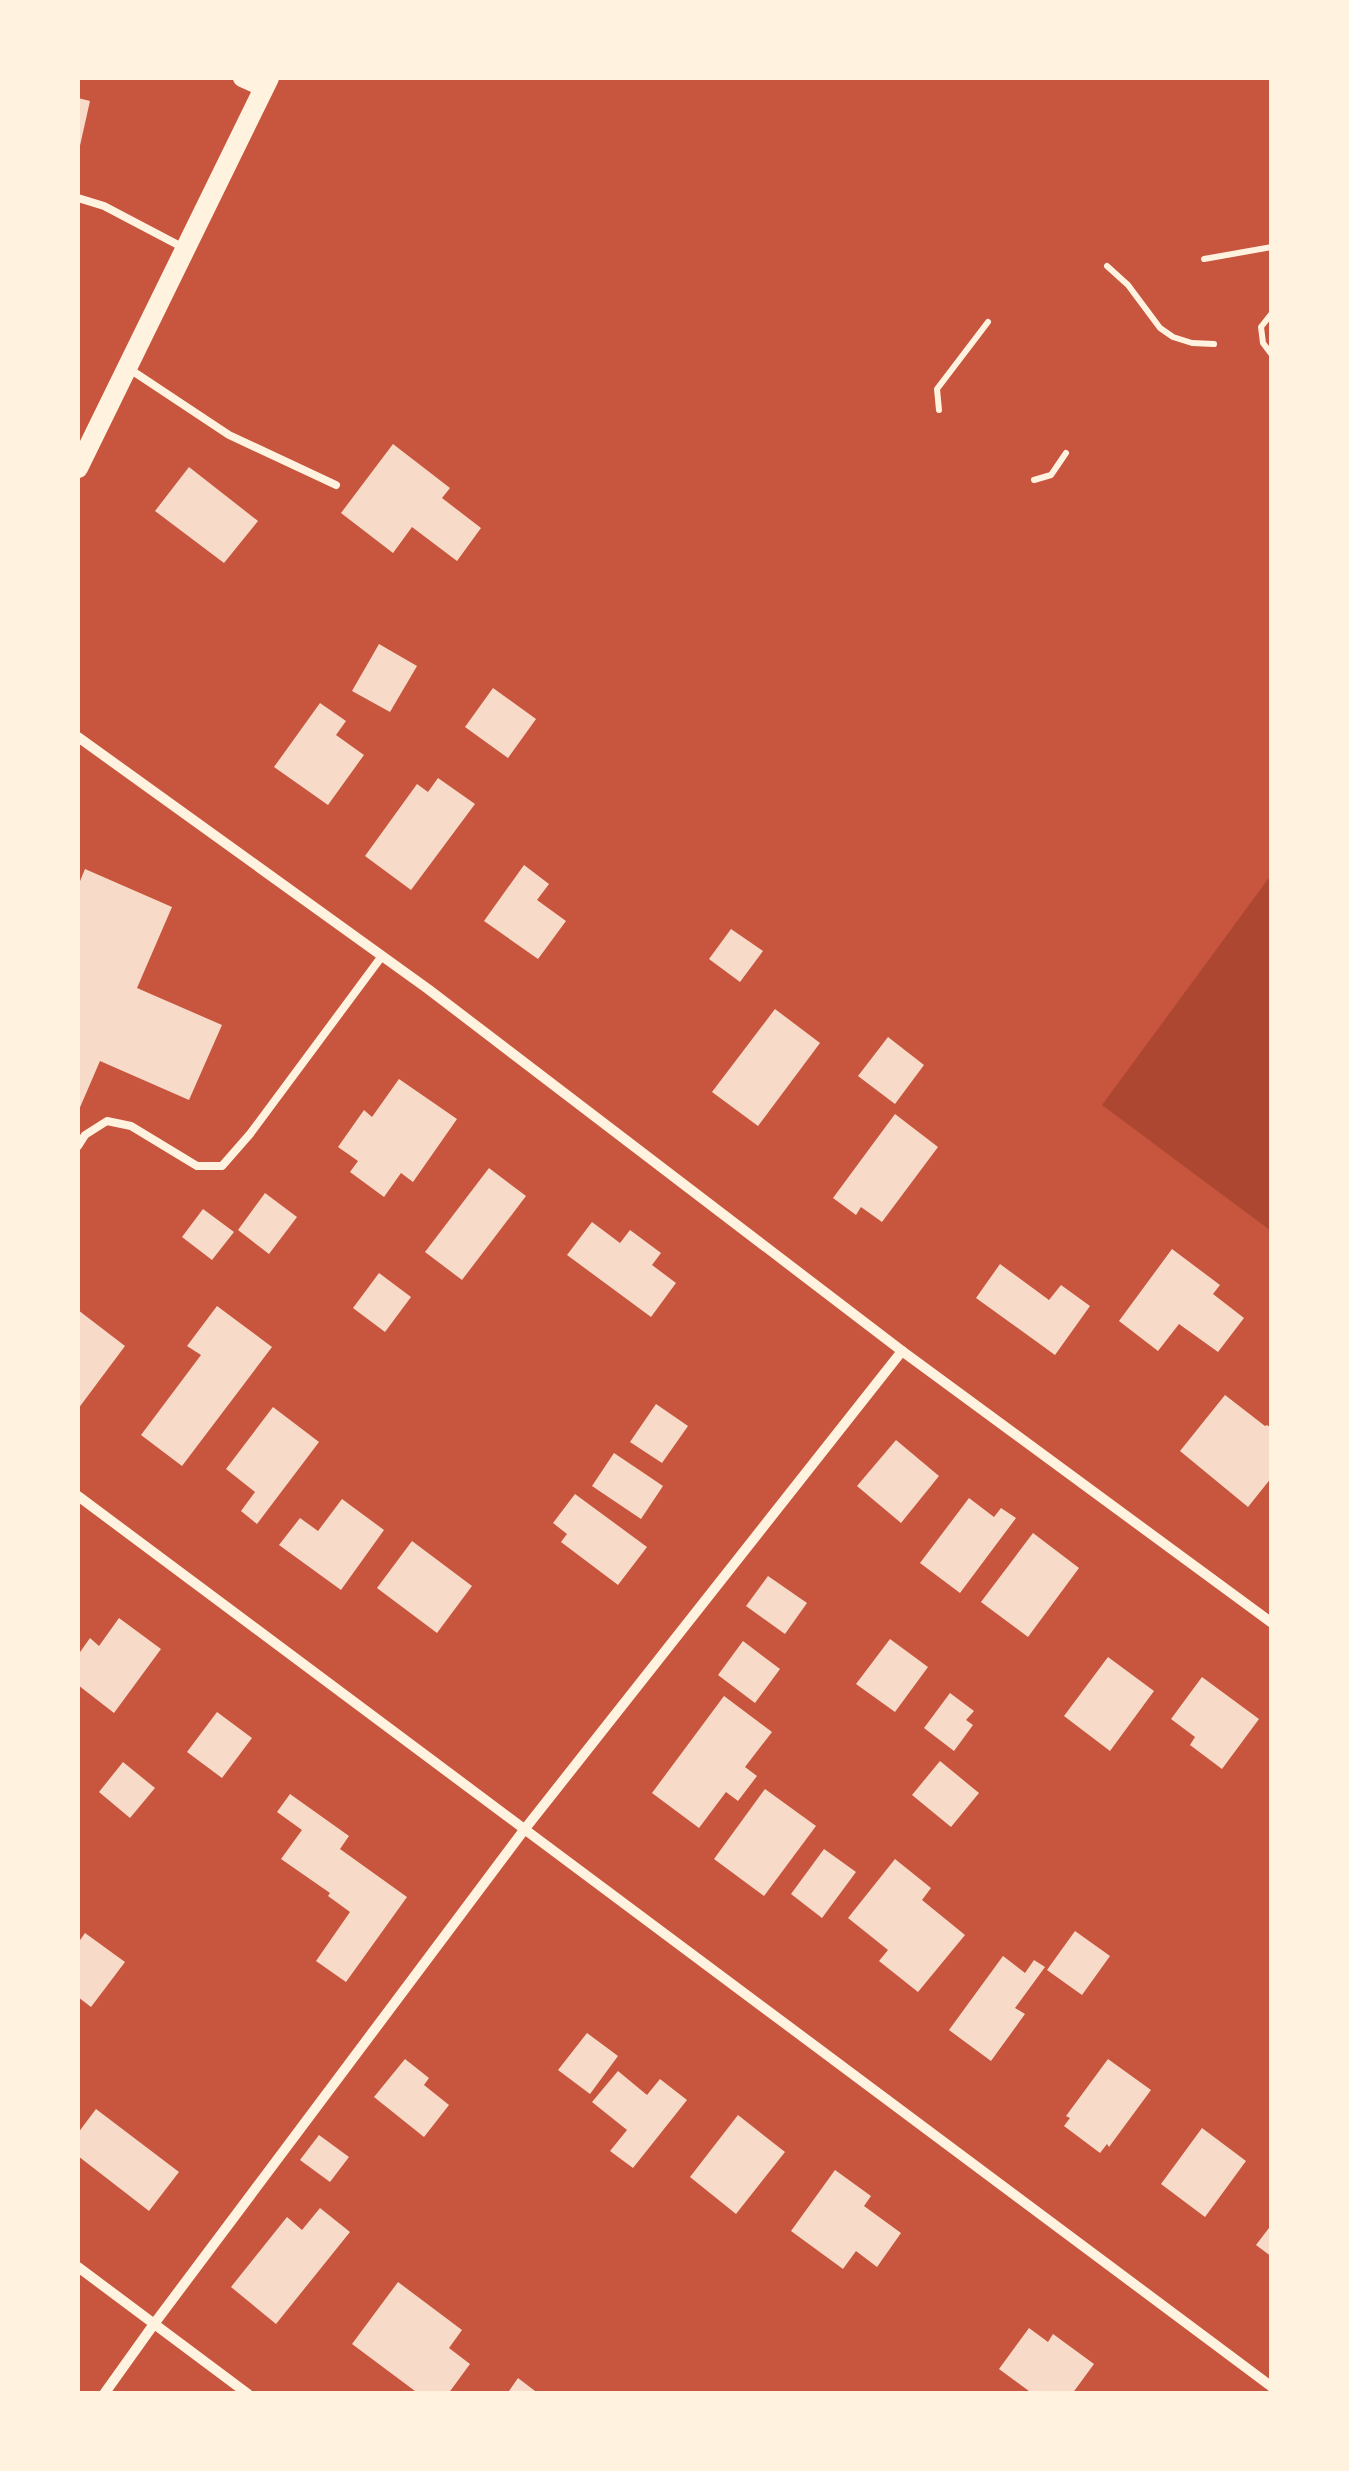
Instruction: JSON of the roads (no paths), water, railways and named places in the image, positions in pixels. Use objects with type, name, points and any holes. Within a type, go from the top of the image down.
[{"type":"main road","points":[[79,462],[266,83]]},
{"type":"street","points":[[242,78],[266,83]]},
{"type":"street","points":[[78,737],[382,956],[902,1351],[1272,1623]]},
{"type":"street","points":[[104,2394],[524,1830],[902,1351]]},
{"type":"street","points":[[78,1496],[1272,2387]]},
{"type":"street","points":[[78,2267],[248,2394]]},
{"type":"lane","points":[[78,198],[104,206],[185,248]]},
{"type":"lane","points":[[127,368],[228,435],[336,485]]},
{"type":"lane","points":[[78,1146],[84,1135],[107,1121],[131,1126],[198,1166],[222,1166],[382,956]]}]
